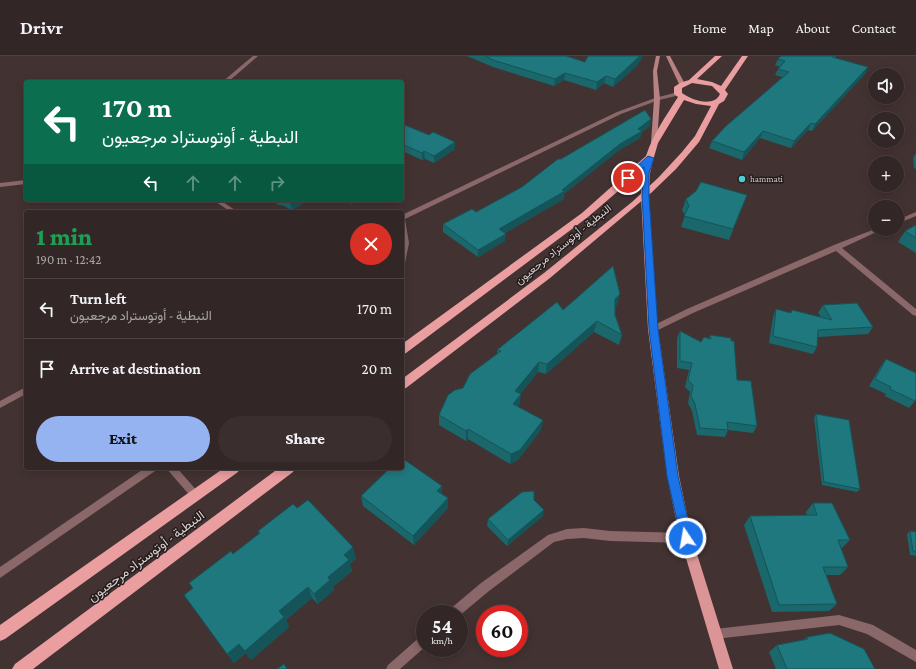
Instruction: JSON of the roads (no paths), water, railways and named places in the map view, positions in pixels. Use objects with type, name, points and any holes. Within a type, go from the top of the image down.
[{"type":"highway","points":[[692,81],[719,56]]},
{"type":"highway","points":[[650,158],[654,143],[680,95],[678,87],[692,81],[713,84],[722,90],[745,56]]},
{"type":"highway","name":"النبطية - أوتوستراد مرجعيون","points":[[404,383],[544,278],[645,196],[670,171],[697,138],[716,102],[723,97],[722,90]]},
{"type":"highway","points":[[680,95],[702,103],[716,102]]},
{"type":"highway","name":"النبطية - أوتوستراد مرجعيون","points":[[404,349],[585,215],[650,158]]},
{"type":"highway","name":"النبطية - أوتوستراد مرجعيون","points":[[0,634],[231,470]]},
{"type":"highway","name":"النبطية - أوتوستراد مرجعيون","points":[[20,669],[286,470]]},
{"type":"main road","points":[[654,143],[657,99],[655,71],[658,56]]},
{"type":"main road","points":[[668,56],[682,84]]},
{"type":"main road","points":[[650,158],[646,173],[645,196],[653,329],[673,476],[686,538],[726,669]]},
{"type":"street","points":[[227,80],[256,56]]},
{"type":"street","points":[[404,218],[619,113],[657,99],[680,95]]},
{"type":"street","points":[[0,185],[24,182]]},
{"type":"street","points":[[219,202],[232,210]]},
{"type":"street","points":[[904,219],[916,214]]},
{"type":"street","points":[[404,231],[406,243],[404,253]]},
{"type":"street","points":[[653,329],[690,310],[732,294],[868,234]]},
{"type":"street","points":[[836,248],[916,313]]},
{"type":"street","points":[[0,405],[24,391]]},
{"type":"street","points":[[0,573],[149,470]]},
{"type":"street","points":[[173,470],[195,495]]},
{"type":"street","points":[[464,605],[485,587],[551,538],[566,534],[584,533],[610,536],[686,538]]},
{"type":"street","points":[[715,634],[838,620],[870,629],[916,656]]},
{"type":"street","points":[[392,669],[416,648]]},
{"type":"place","name":"hammati","points":[[742,179]]}]
